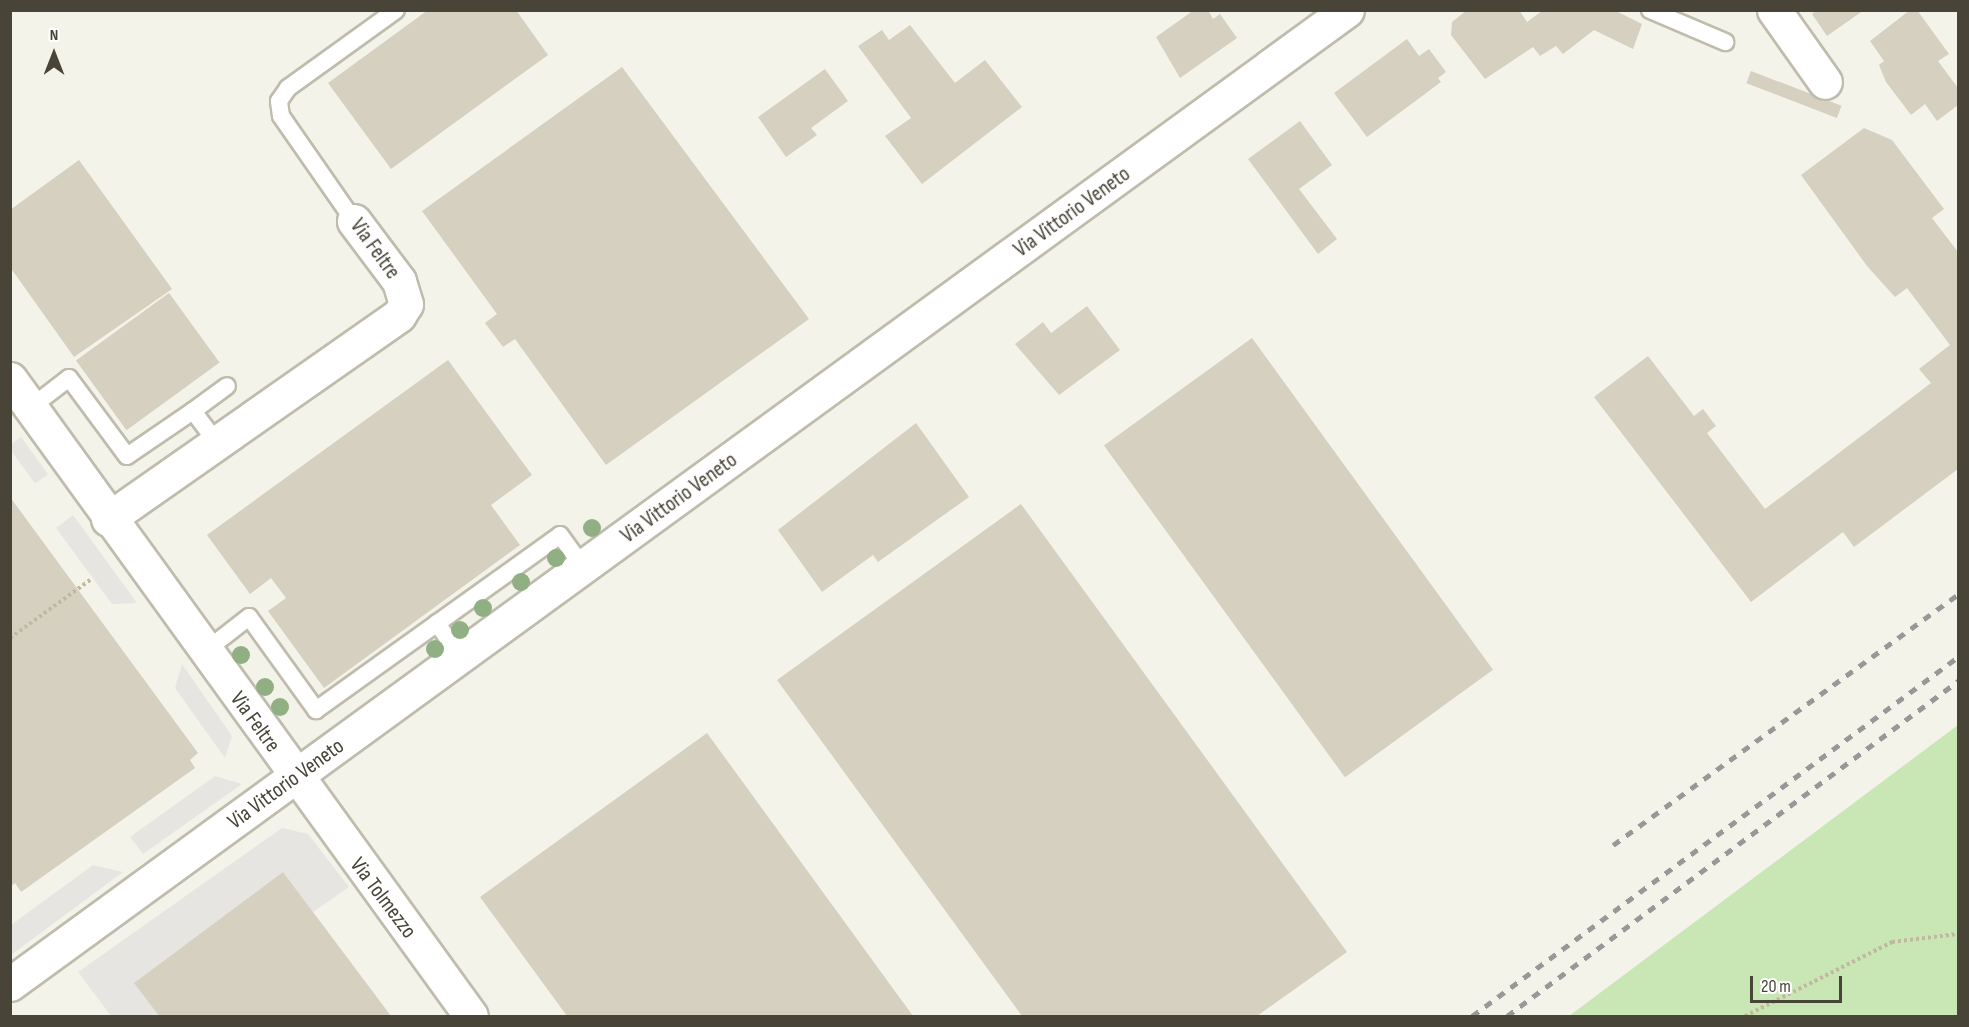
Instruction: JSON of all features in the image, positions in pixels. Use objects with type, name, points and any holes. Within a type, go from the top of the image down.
[{"type":"street","name":"Via Vittorio Veneto","points":[[10,984],[296,779],[1347,10]]},
{"type":"street","points":[[1774,10],[1825,82]]},
{"type":"street","name":"Via Feltre","points":[[108,519],[399,315],[406,304],[399,281],[354,221]]},
{"type":"street","name":"Via Feltre","points":[[10,379],[296,779]]},
{"type":"street","name":"Via Tolmezzo","points":[[296,779],[471,1017]]},
{"type":"lane","name":"Via Feltre","points":[[354,221],[281,116],[279,101],[288,88],[396,10]]},
{"type":"lane","points":[[1650,10],[1725,42]]},
{"type":"lane","points":[[30,408],[69,378],[127,456],[227,386]]},
{"type":"lane","points":[[193,411],[217,443]]},
{"type":"lane","points":[[204,652],[249,617],[316,710],[560,535],[584,568]]},
{"type":"lane","points":[[437,623],[460,657]]},
{"type":"path","points":[[10,638],[90,580]]},
{"type":"path","points":[[1745,1017],[1892,942],[1959,934]]},
{"type":"green space","points":[[1958,725],[1958,1016],[1569,1016]]},
{"type":"shaded area","points":[[21,437],[48,474],[35,484],[10,449],[10,445]]},
{"type":"shaded area","points":[[73,515],[137,603],[112,604],[56,528]]},
{"type":"shaded area","points":[[182,664],[232,736],[225,758],[175,688]]},
{"type":"shaded area","points":[[215,776],[242,784],[143,854],[130,837]]},
{"type":"shaded area","points":[[282,828],[308,834],[349,887],[313,912],[283,872],[134,983],[159,1016],[111,1016],[78,972]]},
{"type":"shaded area","points":[[93,865],[123,872],[11,955],[11,925]]},
{"type":"building","points":[[428,10],[516,10],[548,55],[391,169],[328,83]]},
{"type":"building","points":[[1194,10],[1208,10],[1213,19],[1220,14],[1237,38],[1180,78],[1156,37]]},
{"type":"building","points":[[1467,10],[1519,10],[1527,22],[1543,10],[1614,10],[1642,24],[1633,49],[1594,30],[1563,54],[1556,46],[1540,56],[1533,47],[1485,79],[1451,35],[1452,22]]},
{"type":"building","points":[[1817,10],[1864,10],[1827,36],[1812,14]]},
{"type":"building","points":[[1910,10],[1917,10],[1949,54],[1938,61],[1958,88],[1958,105],[1937,121],[1925,104],[1911,115],[1886,82],[1879,65],[1884,61],[1870,41]]},
{"type":"building","points":[[910,25],[955,83],[985,60],[1022,107],[922,184],[885,136],[911,118],[858,46],[882,30],[889,40]]},
{"type":"building","points":[[1407,39],[1419,56],[1429,49],[1446,72],[1438,78],[1441,82],[1367,137],[1334,93]]},
{"type":"building","points":[[622,67],[809,319],[606,465],[515,339],[503,347],[485,323],[497,314],[422,211]]},
{"type":"building","points":[[825,69],[848,101],[811,128],[817,135],[786,157],[758,117]]},
{"type":"building","points":[[1751,71],[1842,106],[1837,118],[1746,83]]},
{"type":"building","points":[[1300,121],[1332,165],[1299,189],[1337,239],[1318,254],[1248,159]]},
{"type":"building","points":[[1864,128],[1892,140],[1944,209],[1932,218],[1958,252],[1958,469],[1854,547],[1843,532],[1751,602],[1594,397],[1648,356],[1694,416],[1703,409],[1716,426],[1707,433],[1765,509],[1931,383],[1919,369],[1950,345],[1907,288],[1895,297],[1867,266],[1801,175]]},
{"type":"building","points":[[79,160],[172,289],[74,357],[10,267],[10,210]]},
{"type":"building","points":[[169,293],[220,363],[127,430],[76,361]]},
{"type":"building","points":[[1087,306],[1120,350],[1059,395],[1015,344],[1043,322],[1051,333]]},
{"type":"building","points":[[1252,338],[1493,670],[1345,777],[1104,446]]},
{"type":"building","points":[[448,360],[532,475],[491,505],[520,545],[324,688],[268,611],[286,598],[271,578],[250,594],[207,535]]},
{"type":"building","points":[[916,423],[969,497],[878,562],[873,555],[822,592],[778,530]]},
{"type":"building","points":[[10,497],[198,753],[190,760],[195,768],[21,892],[15,883],[10,887]]},
{"type":"building","points":[[1021,504],[1347,952],[1257,1016],[1022,1016],[777,680]]},
{"type":"building","points":[[707,733],[913,1016],[567,1016],[480,897]]},
{"type":"building","points":[[283,872],[391,1016],[159,1016],[134,983]]},
{"type":"railway","points":[[1613,845],[1958,594]]},
{"type":"railway","points":[[1472,1016],[1958,657]]},
{"type":"railway","points":[[1507,1016],[1958,681]]}]
